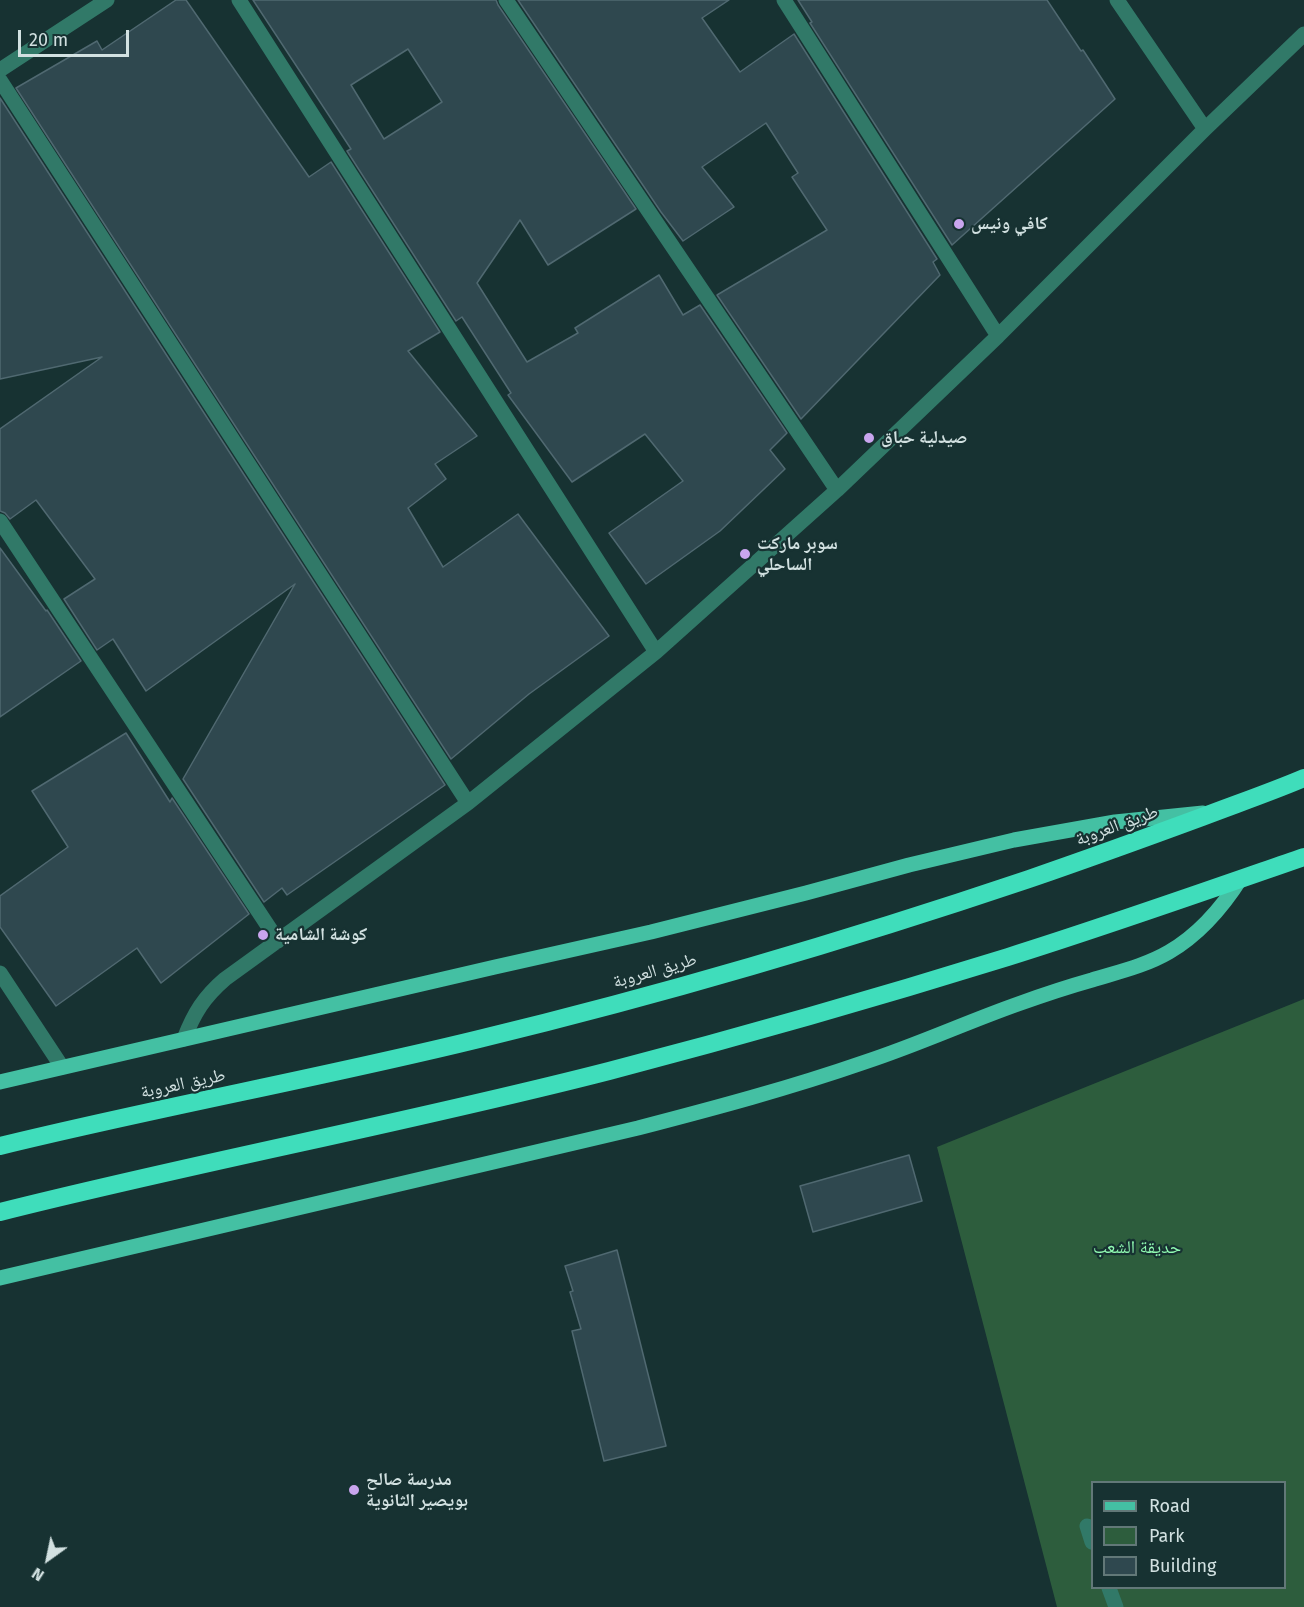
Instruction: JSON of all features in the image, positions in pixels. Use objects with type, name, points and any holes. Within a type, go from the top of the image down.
[{"type":"highway","name":"طريق العروبة","points":[[0,1146],[480,1039],[775,960],[938,910],[1100,855],[1304,778]]},
{"type":"highway","points":[[0,1212],[218,1160],[404,1120],[607,1071],[809,1017],[1009,956],[1304,856]]},
{"type":"main road","points":[[0,1082],[651,932],[1014,840],[1115,822],[1218,811]]},
{"type":"main road","points":[[0,1278],[627,1131],[813,1079],[910,1046],[1015,1005],[1145,964],[1169,952],[1197,932],[1227,901],[1241,878]]},
{"type":"street","points":[[0,70],[107,0]]},
{"type":"street","points":[[239,0],[656,652]]},
{"type":"street","points":[[506,0],[837,490]]},
{"type":"street","points":[[784,0],[998,336]]},
{"type":"street","points":[[1117,0],[1205,129]]},
{"type":"street","points":[[184,1038],[200,1005],[225,979],[468,803],[656,652],[837,490],[998,336],[1205,129],[1304,34]]},
{"type":"street","points":[[0,80],[468,803]]},
{"type":"street","points":[[0,522],[279,941]]},
{"type":"street","points":[[0,973],[62,1067]]},
{"type":"street","points":[[1087,1526],[1091,1539]]},
{"type":"street","points":[[1110,1589],[1116,1607]]},
{"type":"green space","name":"حديقة الشعب","points":[[1304,999],[1304,1607],[1057,1607],[937,1147]]},
{"type":"building","points":[[176,0],[186,0],[309,177],[331,162],[440,332],[408,351],[477,436],[435,464],[446,479],[408,508],[443,567],[518,514],[609,636],[529,694],[451,759],[16,88],[97,41],[102,50]]},
{"type":"building","points":[[253,0],[496,0],[636,209],[548,265],[520,220],[477,283],[527,362],[578,333],[575,328],[659,275],[683,315],[700,305],[787,433],[770,450],[785,469],[720,531],[646,584],[609,533],[683,481],[645,434],[572,482],[508,395],[511,393],[462,317],[456,321],[347,151],[351,149]],"holes":[[[408,49],[442,102],[384,139],[351,85]]]},
{"type":"building","points":[[518,0],[729,0],[702,18],[740,72],[794,34],[937,259],[933,262],[940,275],[801,419],[717,295],[827,230],[792,177],[798,173],[766,123],[702,167],[734,207],[683,241]]},
{"type":"building","points":[[798,0],[1047,0],[1115,99],[952,245],[810,23],[812,22]]},
{"type":"building","points":[[0,98],[445,785],[287,895],[282,888],[264,902],[183,779],[295,584],[146,691],[113,639],[97,650],[64,599],[95,579],[36,500],[10,519],[0,511],[0,429],[102,357],[0,379]]},
{"type":"building","points":[[0,548],[47,610],[81,661],[0,717]]},
{"type":"building","points":[[126,733],[170,802],[172,798],[249,914],[161,983],[137,948],[56,1006],[0,927],[0,896],[68,847],[32,791]]},
{"type":"building","points":[[909,1155],[922,1201],[813,1232],[800,1186]]},
{"type":"building","points":[[617,1250],[666,1446],[604,1461],[572,1331],[581,1329],[565,1266]]},
{"type":"place","name":"كافي ونيس","points":[[959,224]]},
{"type":"place","name":"صيدلية حباق","points":[[869,438]]},
{"type":"place","name":"سوبر ماركت الساحلي","points":[[745,554]]},
{"type":"place","name":"كوشة الشامية","points":[[263,935]]},
{"type":"place","name":"مدرسة صالح بويصير الثانوية","points":[[354,1490]]}]
